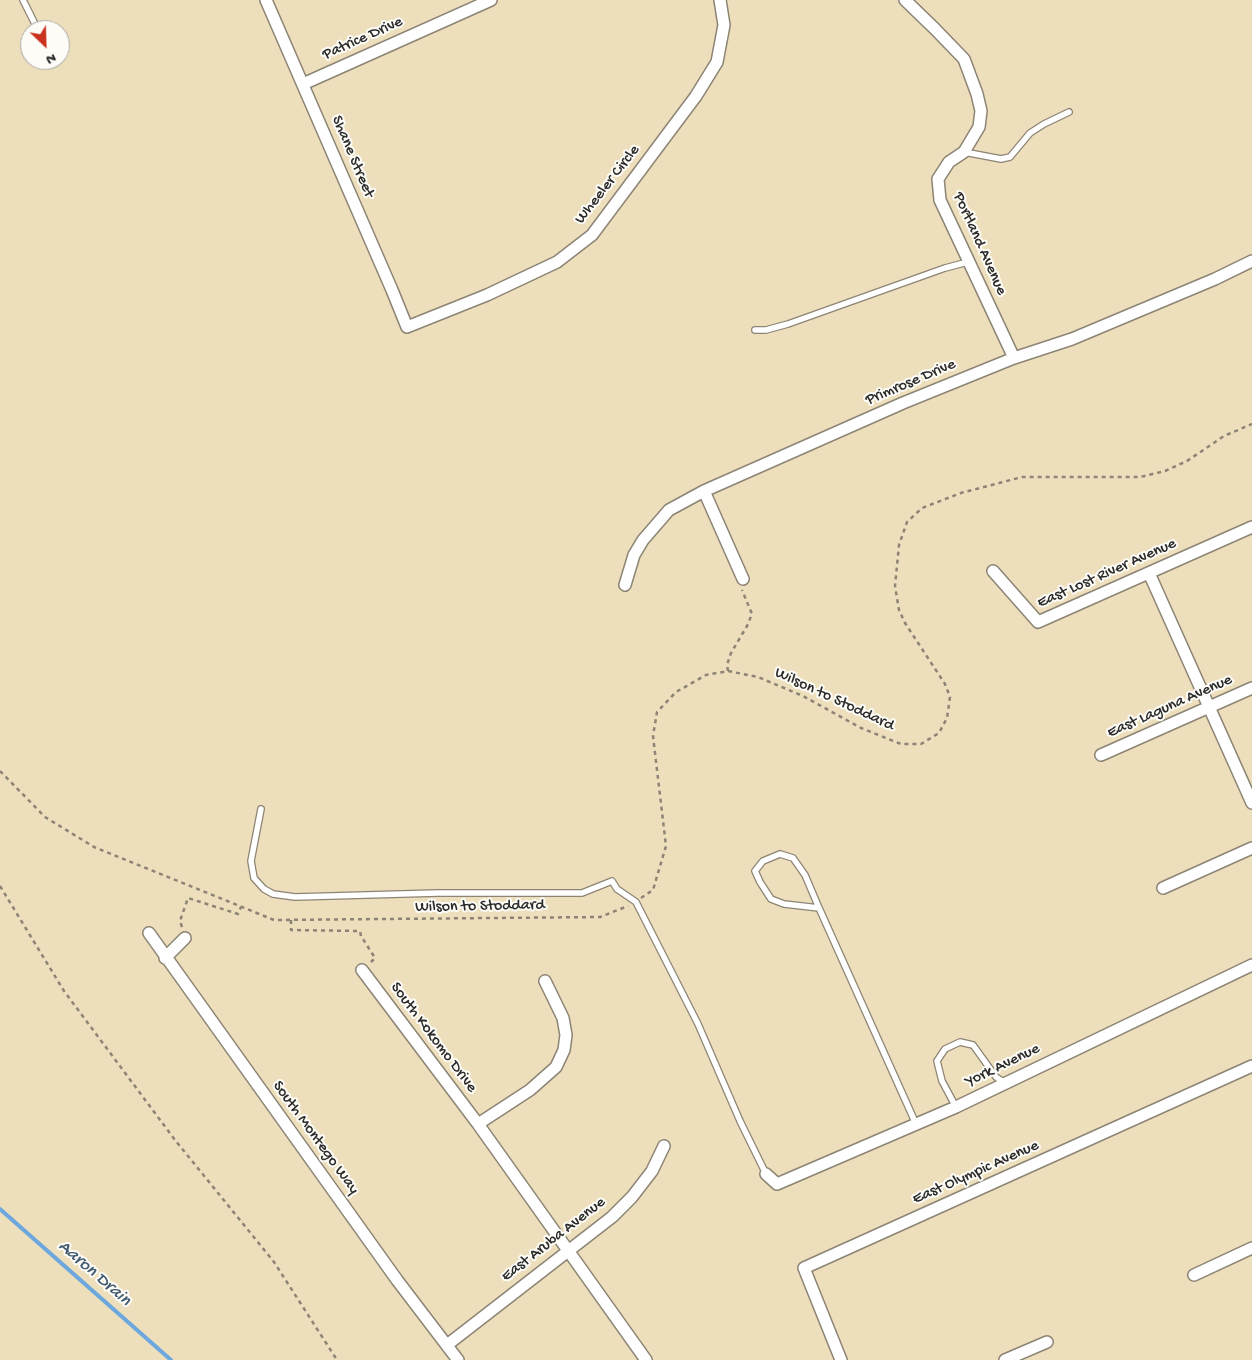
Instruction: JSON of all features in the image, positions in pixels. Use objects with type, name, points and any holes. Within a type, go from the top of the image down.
[{"type":"street","name":"Shane Street","points":[[266,0],[407,327]]},
{"type":"street","name":"Patrice Drive","points":[[303,84],[491,0]]},
{"type":"street","name":"Wheeler Circle","points":[[407,327],[487,295],[557,262],[592,235],[696,96],[718,62],[724,24],[720,0]]},
{"type":"street","name":"Portland Avenue","points":[[905,0],[964,59],[978,94],[982,111],[979,127],[964,152],[949,162],[938,180],[940,200],[1014,358]]},
{"type":"street","name":"Primrose Drive","points":[[625,585],[634,555],[643,540],[669,510],[704,491],[903,403],[1014,358],[1072,339],[1252,261]]},
{"type":"street","points":[[704,491],[743,579]]},
{"type":"street","name":"East Lost River Avenue","points":[[993,571],[1038,622],[1252,527]]},
{"type":"street","points":[[1149,573],[1252,803]]},
{"type":"street","name":"East Laguna Avenue","points":[[1101,755],[1252,688]]},
{"type":"street","points":[[1163,888],[1252,848]]},
{"type":"street","name":"South Montego Way","points":[[149,933],[165,958],[391,1272],[458,1360]]},
{"type":"street","points":[[165,958],[185,938]]},
{"type":"street","name":"York Avenue","points":[[766,1174],[777,1184],[956,1107],[1252,965]]},
{"type":"street","name":"South Kokomo Drive","points":[[362,970],[478,1124],[646,1360]]},
{"type":"street","points":[[478,1124],[530,1090],[556,1067],[564,1050],[566,1035],[563,1018],[545,981]]},
{"type":"street","name":"East Olympic Avenue","points":[[841,1360],[804,1268],[1252,1066]]},
{"type":"street","name":"East Aruba Avenue","points":[[447,1345],[612,1217],[632,1197],[652,1171],[664,1146]]},
{"type":"street","points":[[1194,1275],[1252,1248]]},
{"type":"street","points":[[1005,1360],[1047,1342]]},
{"type":"lane","points":[[24,0],[33,20]]},
{"type":"lane","points":[[964,152],[1001,159],[1010,157],[1030,133],[1069,112]]},
{"type":"lane","points":[[755,330],[766,330],[788,324],[945,268],[968,262]]},
{"type":"lane","points":[[262,808],[251,860],[254,878],[264,889],[273,894],[295,897],[438,893],[582,893],[612,881],[617,889],[636,902],[698,1024],[740,1121],[766,1174]]},
{"type":"lane","points":[[819,908],[784,904],[771,899],[755,871],[763,860],[780,854],[793,858],[804,875],[819,908],[916,1124]]},
{"type":"lane","points":[[956,1107],[942,1081],[937,1061],[945,1049],[960,1042],[973,1045],[996,1077],[1005,1083]]},
{"type":"path","name":"Wilson to Stoddard","points":[[0,771],[45,817],[94,847],[274,920],[600,917],[636,902],[652,890],[666,846],[653,736],[657,712],[676,692],[706,675],[728,671],[758,677],[803,696],[861,728],[901,744],[921,744],[939,733],[947,718],[950,698],[945,684],[898,610],[895,586],[899,545],[907,522],[922,508],[961,493],[1022,477],[1140,477],[1165,471],[1187,461],[1224,436],[1252,424]]},
{"type":"path","points":[[728,671],[727,665],[731,654],[752,614],[742,588],[743,579]]},
{"type":"path","points":[[0,886],[64,991],[175,1140],[274,1262],[337,1360]]},
{"type":"path","points":[[185,938],[180,922],[188,898],[238,914],[241,907]]},
{"type":"path","points":[[291,920],[292,930],[360,931],[361,936],[375,958],[362,970]]},
{"type":"waterway","name":"Aaron Drain","points":[[0,1209],[171,1360]]}]
